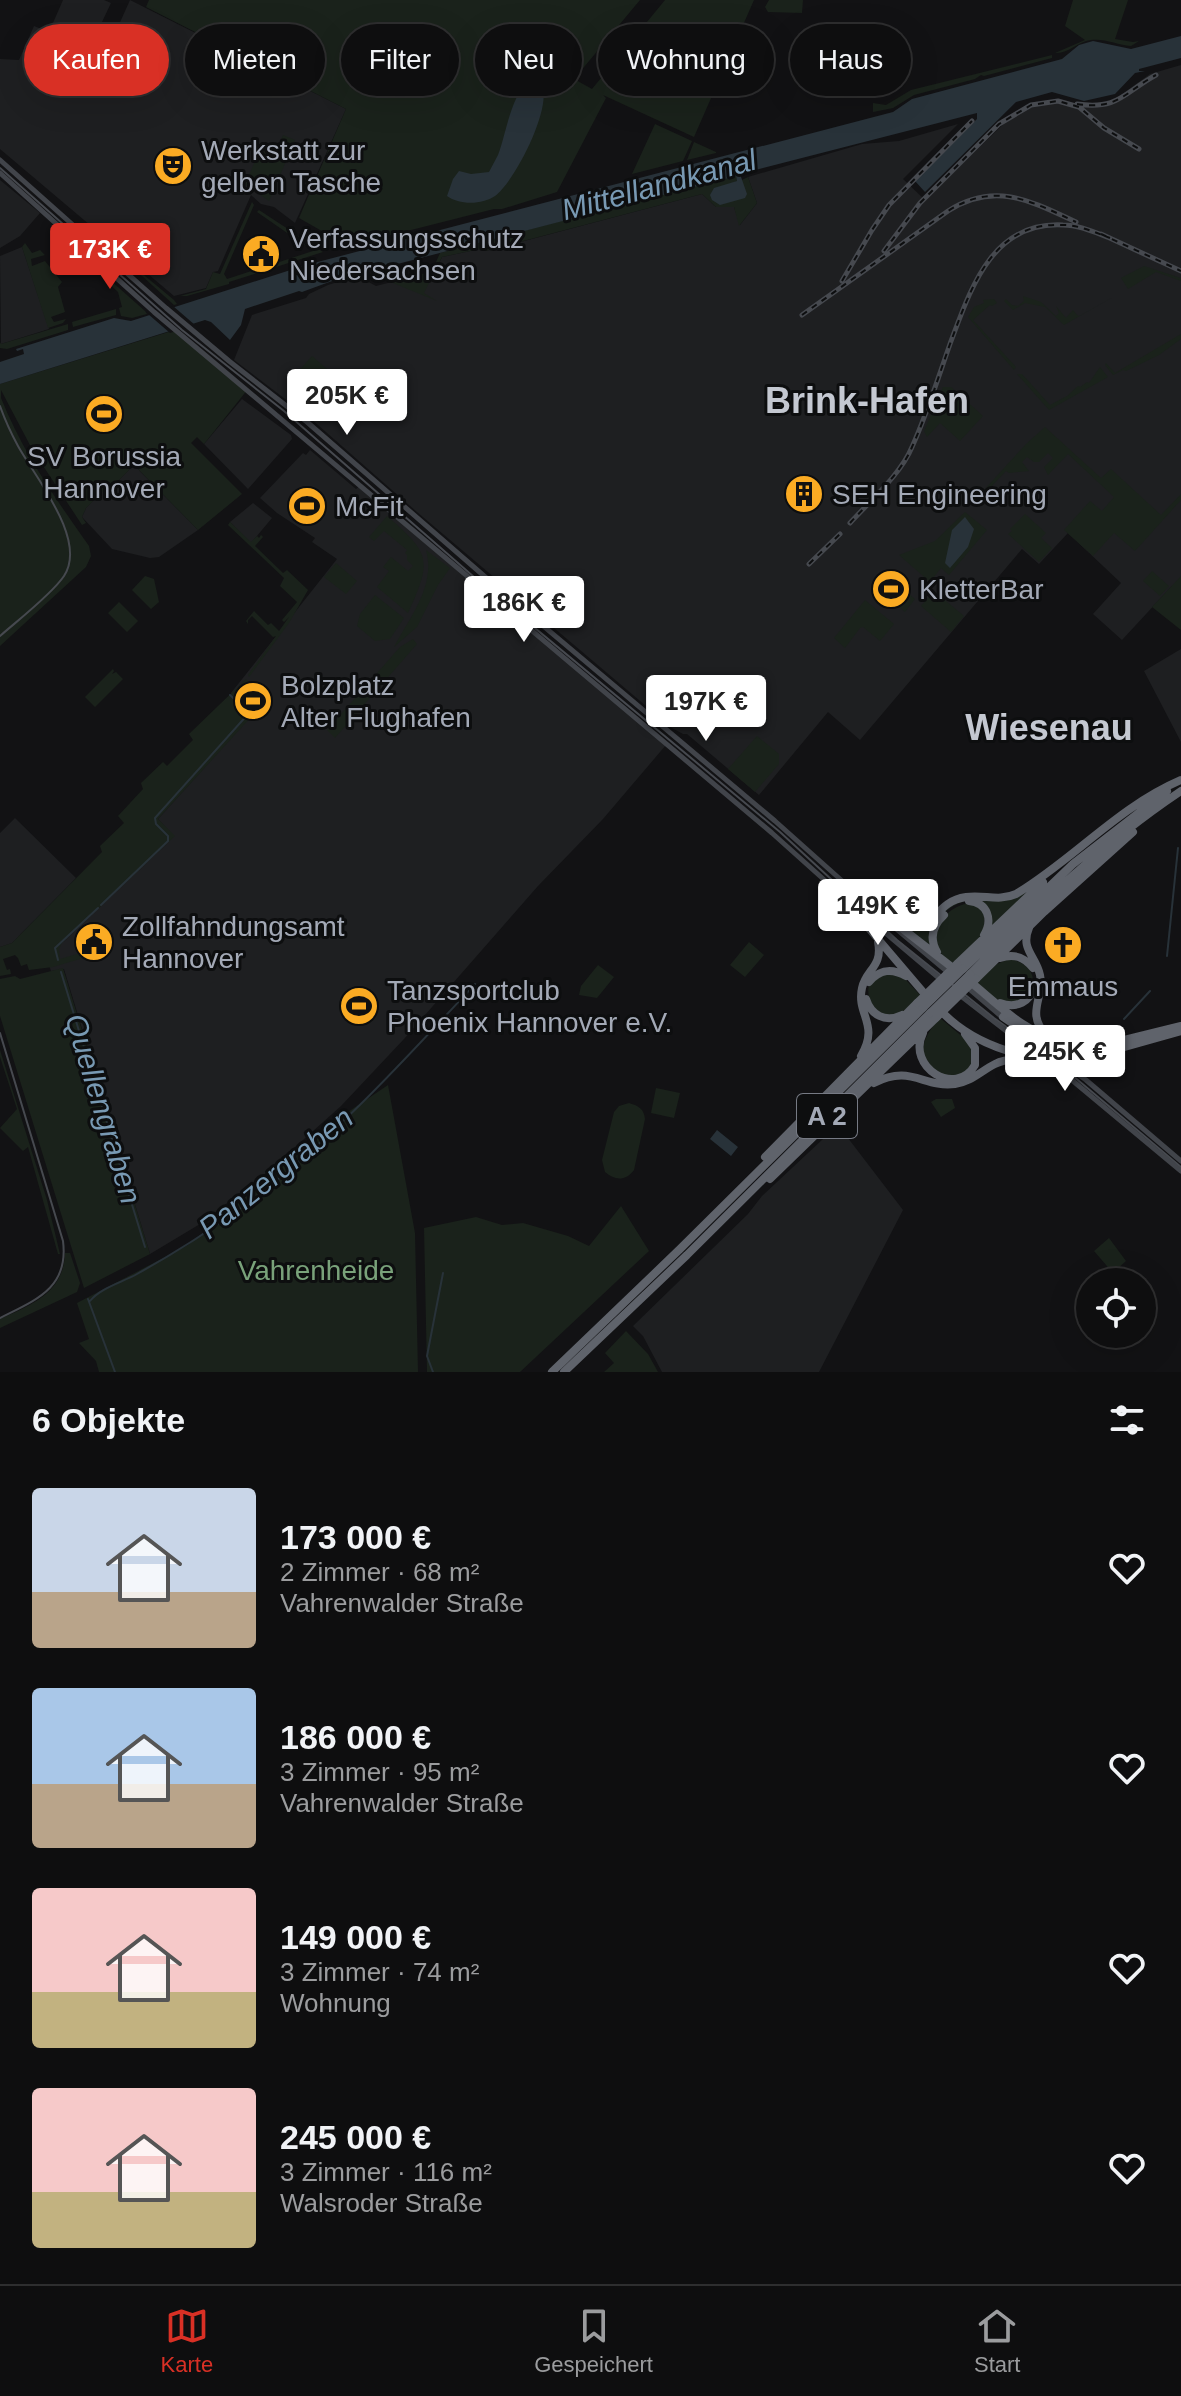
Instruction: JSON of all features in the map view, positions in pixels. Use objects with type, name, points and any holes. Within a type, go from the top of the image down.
[{"type":"highway","points":[[1049,887],[1082,846],[1132,806],[1181,780]]},
{"type":"highway","name":"A 2","points":[[564,1372],[927,1013],[1034,900],[1102,839],[1181,780]]},
{"type":"highway","points":[[976,945],[1049,887],[1181,791]]},
{"type":"highway","points":[[838,892],[943,1014],[984,1043],[1028,1056],[1001,1061],[962,1083],[946,1085],[902,1075],[882,1079],[860,1093]]},
{"type":"highway","points":[[884,915],[903,926],[919,926],[962,898],[1034,900]]},
{"type":"highway","points":[[1034,900],[1035,920],[1026,934],[1026,945],[1040,975],[1036,1016],[1042,1030],[1050,1038]]},
{"type":"highway","points":[[721,1215],[741,1206],[860,1093],[966,971],[976,945],[988,928],[987,913],[976,902],[961,903],[938,921],[933,932],[935,948],[945,962]]},
{"type":"highway","points":[[867,903],[1025,1026],[1050,1038],[1112,1044]]},
{"type":"highway","points":[[992,962],[1035,920]]},
{"type":"highway","points":[[721,1215],[750,1174],[861,1056],[868,1043],[869,1025],[861,1002],[861,991],[865,979],[878,962],[877,937]]},
{"type":"highway","points":[[966,971],[1005,956],[1022,958],[1032,967],[1036,981],[1031,995],[1020,1004],[1007,1006],[992,999]]},
{"type":"highway","points":[[914,981],[895,971],[879,973],[867,985],[866,1001],[875,1014],[889,1019],[927,1013]]},
{"type":"highway","points":[[838,1082],[927,1013]]},
{"type":"highway","points":[[927,1013],[919,1041],[919,1055],[931,1071],[951,1080],[969,1074],[977,1060],[972,1043],[959,1027]]},
{"type":"highway","points":[[1003,1017],[1028,1034],[1054,1044],[1081,1047],[1112,1044],[1181,1028]]},
{"type":"highway","points":[[1067,1057],[1114,1050],[1181,1028]]},
{"type":"highway","name":"A 2","points":[[552,1372],[721,1215]]},
{"type":"main road","points":[[0,160],[166,308],[307,422],[781,826],[898,932],[1003,1017],[1181,1171]]},
{"type":"main road","points":[[0,173],[154,312],[294,427],[961,996],[1018,1040],[1086,1080],[1181,1161]]},
{"type":"main road","points":[[446,558],[456,551]]},
{"type":"main road","points":[[453,565],[456,551]]},
{"type":"shaded area","points":[[63,0],[104,0],[111,3],[102,22],[106,24],[52,24]]},
{"type":"shaded area","points":[[130,0],[185,28],[185,96],[320,96],[346,109],[295,223],[251,195],[218,271],[213,272],[206,288],[174,296],[0,149],[0,59],[19,60],[24,49],[24,96],[169,96],[169,24],[119,24]]},
{"type":"shaded area","name":"Brink-Hafen","points":[[1181,65],[1181,594],[1172,586],[1122,640],[1093,614],[1121,583],[1068,533],[1039,564],[1022,549],[860,740],[828,712],[759,795],[687,734],[672,728],[310,418],[234,360],[252,315],[306,298],[328,285],[357,276],[376,286],[435,271],[442,257],[484,248],[486,251],[702,194],[716,207],[734,207],[740,225],[757,203],[748,177],[862,144],[899,141],[958,124],[903,179],[925,200],[1018,110],[1053,100],[1072,107],[1111,102],[1150,74]]},
{"type":"shaded area","points":[[0,180],[40,213],[20,236],[0,248]]},
{"type":"shaded area","points":[[22,247],[49,329],[1,344],[0,256]]},
{"type":"shaded area","points":[[242,399],[291,435],[292,439],[248,489],[204,444]]},
{"type":"shaded area","points":[[310,450],[356,489],[361,485],[666,745],[603,819],[538,886],[341,1106],[266,1173],[200,1224],[150,1254],[64,969],[51,971],[45,953],[62,943],[174,836],[158,819],[252,715],[231,693],[337,559],[312,542],[315,538],[260,498],[303,453],[306,455]]},
{"type":"shaded area","points":[[134,465],[198,530],[159,557],[150,558],[112,549],[82,517],[86,508],[108,485],[114,485]]},
{"type":"shaded area","points":[[253,503],[272,518],[251,543],[230,522]]},
{"type":"shaded area","points":[[1181,649],[1181,742],[1144,671]]},
{"type":"shaded area","points":[[15,818],[76,878],[12,943],[0,947],[0,833]]},
{"type":"shaded area","points":[[838,1125],[903,1210],[819,1372],[662,1372],[643,1336],[633,1326],[748,1214],[762,1196]]},
{"type":"green space","points":[[149,0],[640,0],[620,24],[598,24],[598,50],[582,69],[582,24],[475,24],[475,96],[582,96],[582,83],[592,89],[598,82],[598,96],[606,98],[557,192],[502,209],[348,246],[299,218],[346,109],[321,96],[325,96],[325,24],[185,24],[185,27],[146,7]]},
{"type":"green space","points":[[665,0],[754,0],[743,24],[645,24]]},
{"type":"green space","points":[[769,0],[803,0],[802,13],[768,12],[765,7]]},
{"type":"green space","points":[[1073,0],[1128,0],[1115,39],[1139,41],[1131,46],[1091,40],[1055,53],[1085,40],[1065,26]]},
{"type":"green space","points":[[1052,55],[1052,58],[914,95],[893,108],[873,112],[873,103],[886,105],[901,96],[911,96],[911,90]]},
{"type":"green space","points":[[605,96],[712,96],[694,137]]},
{"type":"green space","points":[[655,124],[692,141],[683,161],[632,174]]},
{"type":"green space","points":[[283,135],[295,140],[269,201],[245,184],[260,150],[274,156]]},
{"type":"green space","points":[[694,142],[716,152],[716,153],[687,160]]},
{"type":"green space","points":[[736,175],[737,181],[710,195],[748,177],[757,203],[739,226],[734,207],[716,207],[702,194],[485,251],[484,248],[442,257],[424,293],[437,301],[371,271],[390,266],[402,281],[409,283],[411,277],[432,271],[440,253]]},
{"type":"green space","points":[[252,202],[254,205],[224,274],[227,279],[313,251],[257,212],[259,210],[323,252],[229,284],[180,296],[206,289],[213,272],[220,274]]},
{"type":"green space","points":[[25,243],[32,253],[40,250],[45,255],[31,259],[32,266],[45,261],[62,282],[58,287],[65,312],[51,317],[54,322],[66,319],[63,323],[48,328],[22,247]]},
{"type":"green space","points":[[109,246],[174,300],[177,304],[174,305]]},
{"type":"green space","points":[[92,264],[147,314],[132,318],[121,316],[118,292],[90,266]]},
{"type":"green space","points":[[1144,266],[1181,278],[1181,281],[1156,272],[1128,289],[1121,278]]},
{"type":"green space","points":[[1023,296],[1041,302],[1056,316],[1059,313],[1056,306],[1066,318],[1073,310],[1078,316],[1113,297],[1064,325],[1045,307],[1025,303],[1013,310],[1004,301],[1006,299],[1018,306],[1024,301]]},
{"type":"green space","points":[[994,299],[997,303],[990,305],[973,320],[1016,367],[1014,370],[968,317],[974,307],[984,303],[983,300]]},
{"type":"green space","points":[[116,309],[116,315],[73,327],[72,322]]},
{"type":"green space","points":[[68,324],[68,330],[7,349],[0,348],[0,342]]},
{"type":"green space","points":[[175,330],[248,389],[204,444],[197,437],[191,443],[242,494],[198,530],[134,465],[86,508],[82,517],[86,523],[82,525],[32,449],[1,390],[1,398],[40,475],[89,546],[91,556],[86,567],[0,646],[0,384]]},
{"type":"green space","points":[[1181,334],[1181,339],[1159,355],[1126,371],[1113,375],[1105,365],[1115,373]]},
{"type":"green space","points":[[312,356],[335,376],[326,386],[308,392],[290,381]]},
{"type":"green space","points":[[1100,367],[1108,377],[1049,410],[1017,374],[1022,374],[1050,405],[1078,386],[1089,383]]},
{"type":"green space","points":[[943,387],[951,387],[983,416],[960,441],[940,423],[927,437],[924,431]]},
{"type":"green space","points":[[1045,427],[1101,478],[1111,469],[1161,515],[1181,494],[1181,500],[1135,551],[1114,533],[1093,556],[1064,530],[1090,501],[1102,511],[1114,497],[1068,454],[1048,475],[1044,467],[1053,458],[1048,453],[1039,462],[1027,457],[1022,462],[1029,471],[1006,471],[974,505],[974,501]]},
{"type":"green space","points":[[965,512],[987,530],[949,575],[941,568],[930,582],[899,555],[935,541]]},
{"type":"green space","points":[[1025,514],[1046,533],[1041,538],[1052,548],[1039,562],[1008,534]]},
{"type":"green space","points":[[387,516],[412,540],[423,559],[421,581],[408,613],[377,587],[389,571],[383,567],[391,557],[408,571],[413,566],[407,560],[407,550],[384,531],[374,541],[369,537]]},
{"type":"green space","points":[[230,522],[251,542],[261,535],[263,537],[255,546],[283,573],[287,570],[308,590],[289,623],[249,677],[276,636],[273,637],[252,616],[248,624],[246,621],[254,611],[279,631],[289,617],[284,622],[282,620],[297,602],[280,586],[284,578],[228,525]]},
{"type":"green space","points":[[426,550],[450,568],[417,627],[394,647],[424,589],[428,563]]},
{"type":"green space","points":[[336,563],[357,581],[346,594],[324,577]]},
{"type":"green space","points":[[1152,571],[1169,586],[1160,596],[1143,581]]},
{"type":"green space","name":"KletterBar","points":[[886,575],[915,599],[905,612],[876,587]]},
{"type":"green space","points":[[145,576],[154,579],[159,602],[151,609],[132,590]]},
{"type":"green space","points":[[1181,576],[1181,630],[1152,607]]},
{"type":"green space","points":[[934,591],[964,616],[951,632],[921,606]]},
{"type":"green space","points":[[375,595],[404,618],[390,639],[375,641],[357,626],[360,614]]},
{"type":"green space","points":[[865,600],[894,624],[880,641],[863,627],[860,628],[845,648],[834,638]]},
{"type":"green space","points":[[119,602],[138,621],[127,632],[108,613]]},
{"type":"green space","points":[[413,639],[417,644],[335,738],[327,730],[400,647]]},
{"type":"green space","points":[[113,669],[112,674],[116,672],[123,679],[95,707],[85,697]]},
{"type":"green space","points":[[246,679],[254,687],[241,703],[255,690],[263,697],[250,712],[253,715],[158,819],[175,836],[59,949],[60,959],[111,944],[110,950],[53,967],[29,970],[27,964],[21,966],[15,955],[3,959],[11,974],[0,976],[0,947],[12,943],[102,852],[100,846],[124,823],[118,816],[143,789],[141,783],[163,762],[167,766],[193,740],[189,734]]},
{"type":"green space","points":[[757,736],[779,754],[779,764],[755,792],[728,769]]},
{"type":"green space","points":[[1026,891],[990,930],[990,916],[967,900],[941,917],[932,947],[904,928],[914,929],[957,901]]},
{"type":"green space","points":[[969,903],[984,910],[985,931],[953,966],[934,943],[949,912]]},
{"type":"green space","points":[[749,942],[764,955],[745,977],[730,965]]},
{"type":"green space","points":[[1009,959],[1025,965],[1033,978],[1033,990],[1017,1004],[995,999],[975,983],[997,964]]},
{"type":"green space","points":[[598,965],[614,977],[597,998],[579,995],[581,986]]},
{"type":"green space","points":[[63,968],[150,1254],[84,1288],[0,1016],[0,979],[15,976],[20,979]]},
{"type":"green space","points":[[894,973],[905,979],[921,996],[901,1012],[880,1015],[870,998],[869,987],[875,979]]},
{"type":"green space","points":[[940,1018],[973,1050],[971,1068],[956,1078],[937,1073],[929,1067],[923,1053],[926,1038]]},
{"type":"green space","points":[[0,1050],[47,1200],[60,1254],[28,1147],[23,1151],[0,1128],[17,1109]]},
{"type":"green space","name":"Vahrenheide","points":[[388,1085],[415,1233],[418,1372],[99,1372],[96,1361],[79,1343],[89,1339],[77,1303],[188,1245],[348,1112]]},
{"type":"green space","points":[[656,1088],[680,1093],[674,1118],[651,1113]]},
{"type":"green space","points":[[952,1099],[955,1108],[941,1117],[931,1102]]},
{"type":"green space","points":[[629,1103],[640,1108],[645,1119],[634,1170],[624,1178],[616,1178],[605,1172],[602,1160],[614,1112],[619,1106]]},
{"type":"green space","points":[[621,1206],[649,1251],[520,1372],[427,1372],[424,1228],[476,1217],[502,1225],[523,1223],[568,1236],[589,1246]]},
{"type":"green space","points":[[1109,1238],[1126,1261],[1118,1268],[1109,1268],[1094,1251]]},
{"type":"green space","points":[[65,1253],[70,1253],[80,1283],[77,1292],[0,1328],[0,1319],[34,1303],[52,1288],[59,1278]]},
{"type":"green space","points":[[626,1331],[648,1354],[658,1372],[604,1372],[614,1363],[605,1353]]},
{"type":"water","name":"Mittellandkanal","points":[[1181,36],[1181,58],[1139,69],[1145,71],[1135,73],[1115,94],[1084,101],[1052,92],[1016,102],[925,192],[915,181],[977,119],[977,113],[740,174],[747,194],[745,198],[720,205],[710,195],[714,188],[737,181],[736,176],[299,291],[245,309],[241,325],[230,340],[205,320],[0,384],[0,362],[24,354],[23,349],[16,349],[114,318],[131,321],[306,265],[893,112],[912,99],[1062,59],[1079,45],[1093,41],[1131,49]]},
{"type":"water","points":[[518,96],[543,96],[536,129],[512,176],[495,196],[484,201],[464,202],[447,196],[459,171],[471,174],[489,172],[498,155]]},
{"type":"water","points":[[965,517],[974,529],[968,547],[950,568],[945,563],[952,530]]},
{"type":"water","points":[[717,1130],[738,1147],[731,1156],[710,1139]]},
{"type":"pier","points":[[173,306],[195,325],[170,333],[148,314]]},
{"type":"waterway","name":"Quellengraben","points":[[101,905],[168,841],[168,836],[156,824],[155,818],[249,713],[230,695]]},
{"type":"waterway","points":[[1167,956],[1178,848]]},
{"type":"waterway","name":"Quellengraben","points":[[58,960],[55,948],[98,908]]},
{"type":"waterway","name":"Quellengraben","points":[[61,972],[145,1247]]},
{"type":"waterway","name":"Panzergraben","points":[[90,1301],[190,1242],[273,1183],[363,1102],[475,984]]},
{"type":"waterway","points":[[1124,1019],[1150,991]]},
{"type":"waterway","points":[[433,1372],[427,1356],[443,1273]]},
{"type":"waterway","points":[[88,1299],[115,1372]]},
{"type":"tunnel","points":[[1028,1056],[1067,1057]]},
{"type":"tram line","points":[[0,168],[182,330],[284,411],[482,584],[780,832],[897,940],[994,1018],[1066,1070],[1181,1167]]},
{"type":"tram line","points":[[0,406],[18,446],[56,509],[69,545],[70,561],[64,576],[51,591],[0,636]]},
{"type":"tram line","points":[[0,1033],[63,1241],[61,1270],[55,1281],[37,1298],[0,1318]]},
{"type":"railway","points":[[1077,104],[1102,105],[1112,102],[1156,75]]},
{"type":"railway","points":[[884,251],[920,203],[999,124],[1031,105],[1058,101],[1079,107],[1104,128],[1139,149]]},
{"type":"railway","points":[[842,281],[889,205],[972,121]]},
{"type":"railway","points":[[802,315],[965,202],[982,197],[1013,197],[1076,222]]},
{"type":"railway","points":[[850,523],[893,477],[907,457],[923,422],[966,302],[987,263],[1001,247],[1018,234],[1038,227],[1075,226],[1110,238]]},
{"type":"railway","points":[[1101,234],[1181,271]]},
{"type":"railway","points":[[809,564],[840,534]]},
{"type":"place","name":"Werkstatt zur gelben Tasche","points":[[173,166]]},
{"type":"place","name":"Verfassungsschutz Niedersachsen","points":[[261,254]]},
{"type":"place","name":"SV Borussia Hannover","points":[[104,414]]},
{"type":"place","name":"SEH Engineering","points":[[804,494]]},
{"type":"place","name":"McFit","points":[[307,506]]},
{"type":"place","name":"KletterBar","points":[[891,589]]},
{"type":"place","name":"Bolzplatz Alter Flughafen","points":[[253,701]]},
{"type":"place","name":"Zollfahndungsamt Hannover","points":[[94,942]]},
{"type":"place","name":"Emmaus","points":[[1063,945]]},
{"type":"place","name":"Tanzsportclub Phoenix Hannover e.V.","points":[[359,1006]]},
{"type":"district","name":"Brink-Hafen","points":[[867,400]]},
{"type":"district","name":"Wiesenau","points":[[1049,727]]}]
